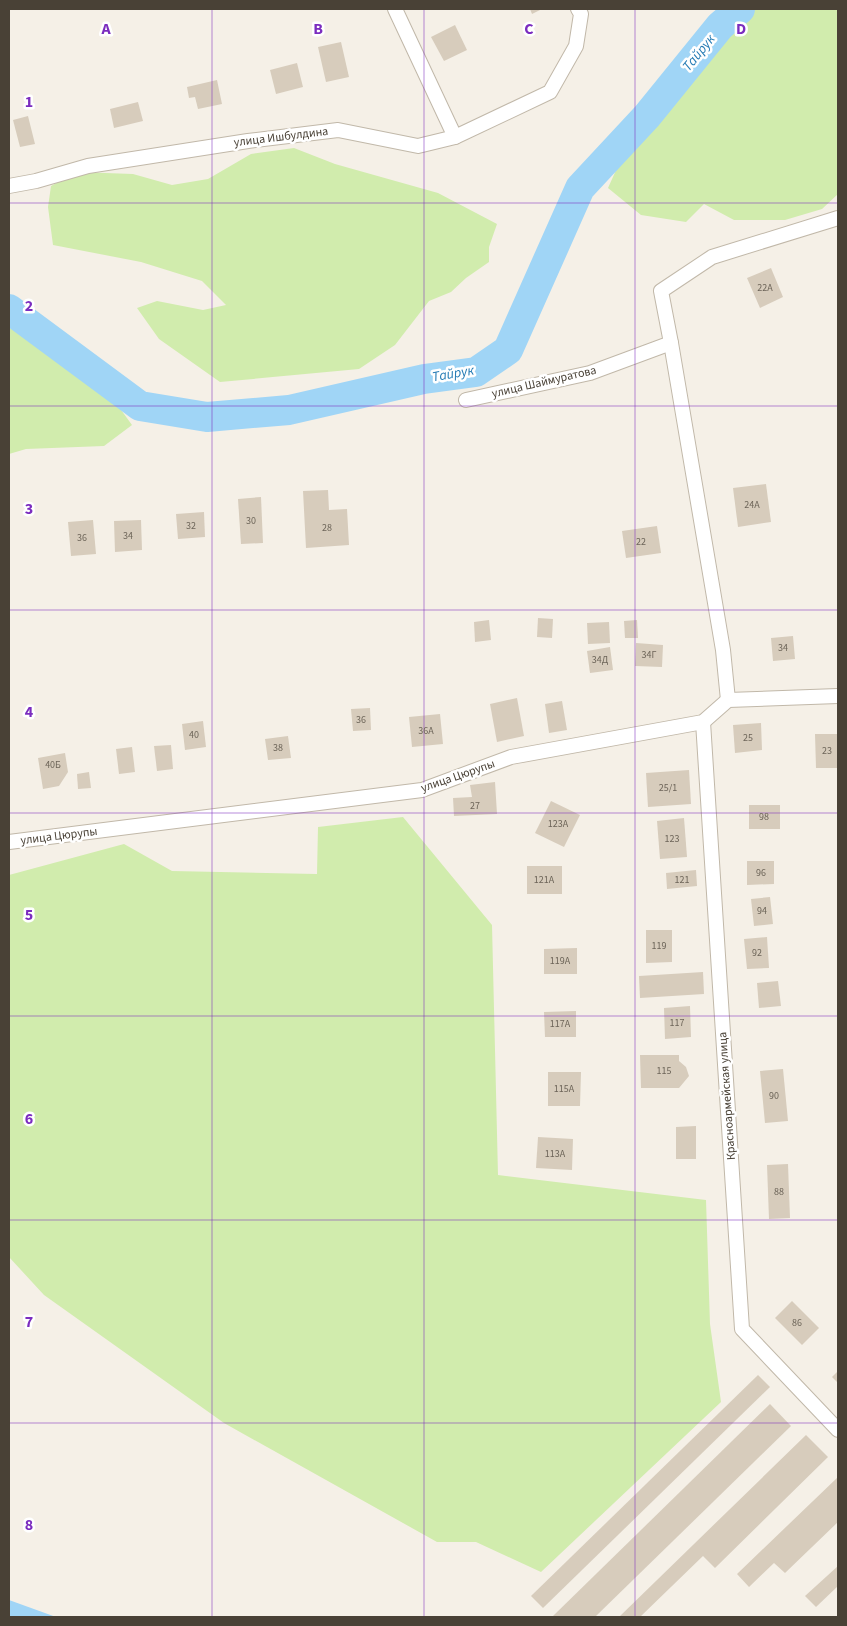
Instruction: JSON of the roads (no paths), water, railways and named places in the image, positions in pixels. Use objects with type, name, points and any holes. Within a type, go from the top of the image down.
[{"type":"street","points":[[395,9],[455,137]]},
{"type":"street","name":"улица Ишбулдина","points":[[9,186],[36,181],[88,166],[248,141],[338,130],[418,146],[455,137],[550,92],[576,46],[579,11]]},
{"type":"street","points":[[728,700],[723,650],[662,291],[712,257],[838,218]]},
{"type":"street","name":"улица Шаймуратова","points":[[466,400],[590,373],[671,343]]},
{"type":"street","points":[[703,722],[728,700],[838,696]]},
{"type":"street","name":"улица Цюрупы","points":[[9,842],[422,790],[511,757],[703,722]]},
{"type":"street","name":"Красноармейская улица","points":[[703,722],[742,1329],[838,1430]]},
{"type":"water","points":[[9,1600],[56,1617],[9,1617]]},
{"type":"waterway","name":"Тайрук","points":[[9,309],[140,406],[207,417],[289,410],[424,379],[476,372],[508,350],[580,188],[647,116],[720,26],[740,9]]}]
